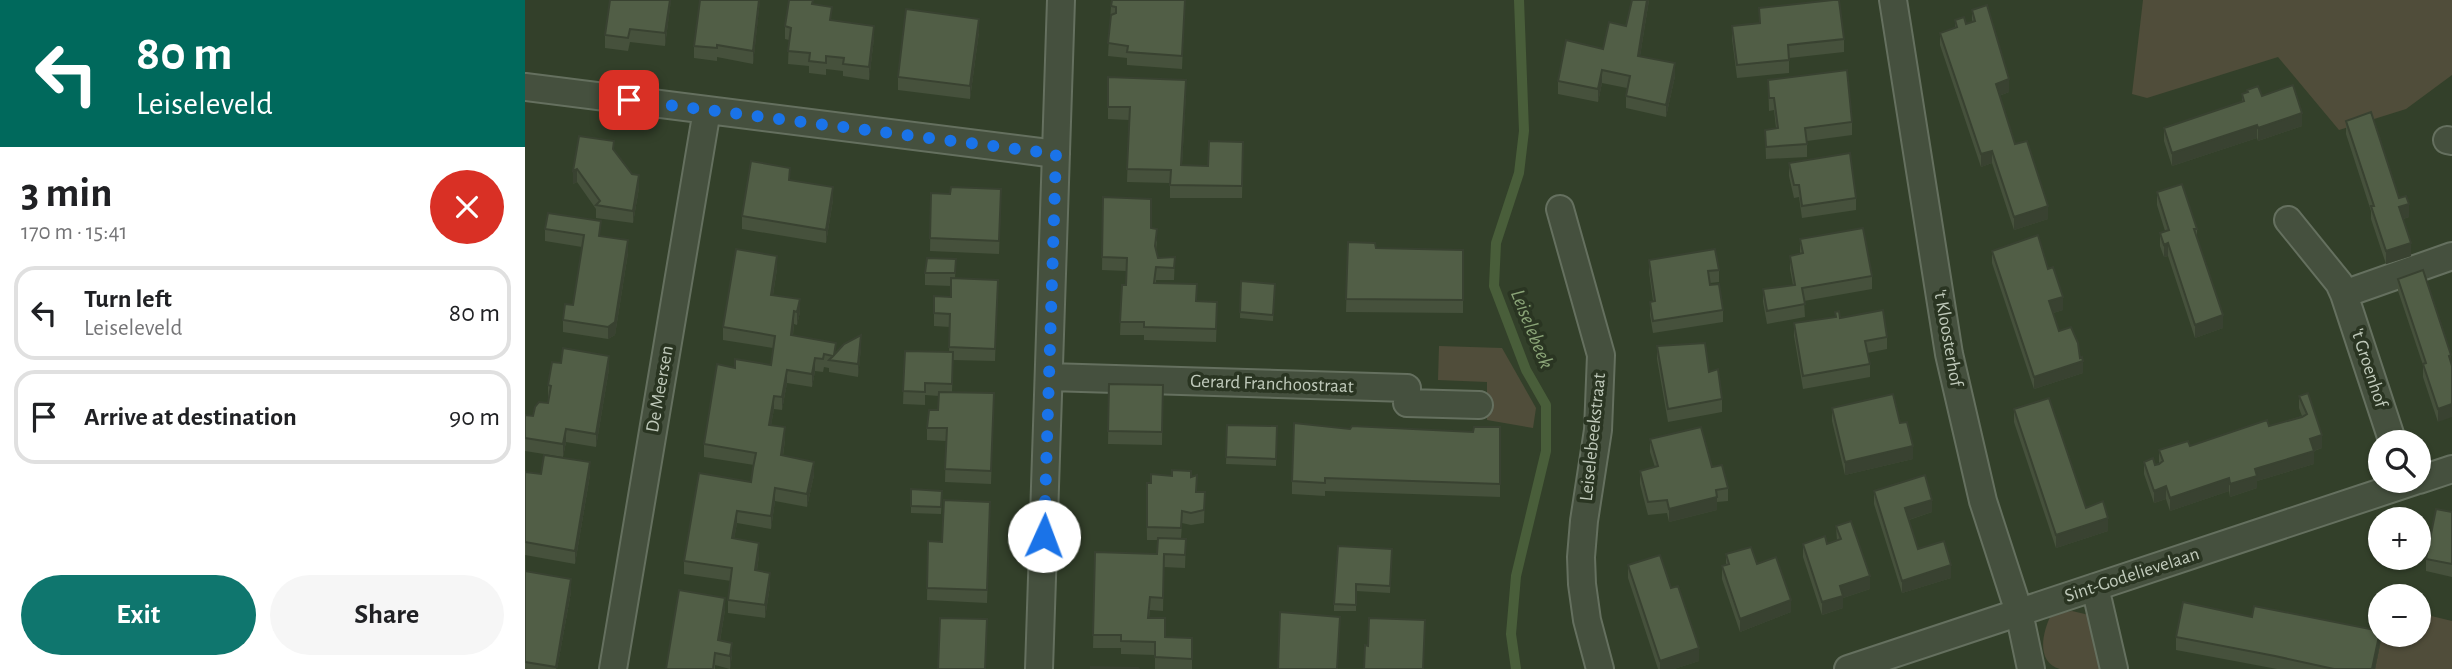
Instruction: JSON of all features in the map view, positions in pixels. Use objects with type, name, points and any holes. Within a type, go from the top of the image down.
[{"type":"street","points":[[1039,669],[1061,0]]},
{"type":"street","name":"'t Kloosterhof","points":[[1893,0],[1949,354],[1983,501],[2019,612],[2031,669]]},
{"type":"street","points":[[525,87],[1056,154]]},
{"type":"street","name":"De Meersen","points":[[613,669],[707,110]]},
{"type":"street","name":"Leiselebeekstraat","points":[[1560,209],[1601,355],[1598,430],[1581,557],[1587,620],[1600,669]]},
{"type":"street","name":"'t Groenhof","points":[[2288,220],[2339,283],[2389,430]]},
{"type":"street","points":[[2344,294],[2452,256]]},
{"type":"street","name":"Gerard Franchoostraat","points":[[1049,377],[1407,388],[1406,403],[1479,405]]},
{"type":"street","name":"Sint-Godelievelaan","points":[[2431,476],[2452,469]]},
{"type":"street","name":"Sint-Godelievelaan","points":[[1848,669],[2378,493]]},
{"type":"street","points":[[2095,587],[2114,669]]},
{"type":"shaded area","points":[[2143,0],[2452,0],[2452,75],[2406,109],[2339,130],[2278,57],[2147,98],[2132,94]]},
{"type":"shaded area","points":[[1439,346],[1502,348],[1536,408],[1533,428],[1487,420],[1487,382],[1438,380]]},
{"type":"shaded area","points":[[2072,611],[2089,615],[2105,669],[2060,669],[2047,660],[2043,645],[2051,615]]},
{"type":"shaded area","points":[[2431,616],[2452,621],[2452,669],[2375,669],[2380,647],[2431,647]]},
{"type":"building","points":[[610,0],[670,0],[665,33],[630,29],[628,38],[605,35]]},
{"type":"building","points":[[700,0],[759,0],[753,51],[717,45],[717,48],[694,46]]},
{"type":"building","points":[[789,0],[813,0],[812,4],[832,7],[830,20],[874,26],[869,67],[843,64],[844,58],[826,56],[826,63],[809,61],[810,53],[788,51],[791,28],[785,26]]},
{"type":"building","points":[[1112,0],[1185,0],[1182,56],[1127,52],[1128,46],[1108,43],[1111,15],[1116,13],[1116,7],[1111,6]]},
{"type":"building","points":[[1632,0],[1647,0],[1638,56],[1675,63],[1666,105],[1626,96],[1630,76],[1602,70],[1598,89],[1558,81],[1566,40],[1603,49],[1609,22],[1626,26]]},
{"type":"building","points":[[1839,0],[1844,39],[1788,45],[1789,60],[1737,65],[1732,26],[1760,23],[1759,8]]},
{"type":"building","points":[[1987,5],[2009,79],[1996,84],[2015,144],[2027,141],[2048,206],[2014,217],[1992,151],[1981,154],[1940,33],[1957,27],[1955,20],[1964,17],[1966,24],[1975,21],[1972,10]]},
{"type":"building","points":[[906,9],[979,19],[970,86],[898,77]]},
{"type":"building","points":[[1847,70],[1852,122],[1805,128],[1807,144],[1766,147],[1765,130],[1778,128],[1774,98],[1769,98],[1768,80]]},
{"type":"building","points":[[1108,77],[1186,80],[1181,165],[1208,166],[1209,141],[1243,142],[1242,186],[1170,185],[1171,170],[1127,169],[1130,107],[1108,107]]},
{"type":"building","points":[[2293,85],[2302,113],[2172,153],[2164,128],[2244,101],[2242,94],[2258,86],[2262,96]]},
{"type":"building","points":[[2371,112],[2399,198],[2406,196],[2409,204],[2399,207],[2411,243],[2386,251],[2346,121]]},
{"type":"building","points":[[579,136],[614,141],[613,149],[632,174],[639,175],[633,211],[596,205],[600,201],[577,169],[573,171]]},
{"type":"building","points":[[1850,153],[1856,198],[1802,206],[1799,185],[1794,185],[1789,163]]},
{"type":"building","points":[[751,161],[790,168],[789,180],[833,187],[826,230],[742,216]]},
{"type":"building","points":[[2182,184],[2223,315],[2195,325],[2168,243],[2164,245],[2160,233],[2169,230],[2157,192]]},
{"type":"building","points":[[951,187],[1001,189],[999,241],[930,238],[931,193],[950,194]]},
{"type":"building","points":[[1103,197],[1151,199],[1151,228],[1157,229],[1155,246],[1158,258],[1175,257],[1174,268],[1156,267],[1154,283],[1197,284],[1196,301],[1217,302],[1216,329],[1144,327],[1144,322],[1120,322],[1127,258],[1102,257]]},
{"type":"building","points":[[548,213],[601,221],[599,236],[628,240],[615,322],[608,327],[563,320],[565,304],[573,305],[584,235],[545,229]]},
{"type":"building","points":[[1863,228],[1872,276],[1802,288],[1805,304],[1767,311],[1763,289],[1795,285],[1790,256],[1803,253],[1800,239]]},
{"type":"building","points":[[2038,235],[2048,269],[2053,267],[2063,297],[2049,301],[2059,331],[2071,327],[2083,361],[2034,377],[1992,251]]},
{"type":"building","points":[[1348,242],[1375,243],[1376,248],[1463,250],[1463,300],[1346,299]]},
{"type":"building","points":[[736,249],[777,256],[771,295],[800,299],[797,312],[794,311],[791,335],[836,343],[834,355],[844,344],[861,335],[858,364],[829,360],[833,356],[824,354],[823,359],[815,358],[812,374],[787,370],[782,397],[774,396],[769,425],[785,427],[781,455],[814,462],[807,494],[775,488],[771,516],[737,511],[732,538],[759,543],[755,570],[770,573],[765,605],[728,600],[732,568],[684,561],[699,473],[751,482],[756,453],[704,444],[717,364],[735,368],[735,359],[771,365],[775,336],[723,327]]},
{"type":"building","points":[[1715,249],[1719,270],[1708,271],[1710,285],[1719,284],[1723,310],[1653,321],[1650,302],[1655,301],[1649,260]]},
{"type":"building","points":[[927,258],[956,259],[955,273],[925,273]]},
{"type":"building","points":[[2423,270],[2451,355],[2452,404],[2438,409],[2398,279]]},
{"type":"building","points":[[951,278],[998,280],[995,349],[949,347],[950,314],[934,313],[934,296],[951,297]]},
{"type":"building","points":[[1241,281],[1275,284],[1273,315],[1240,312]]},
{"type":"building","points":[[1883,310],[1887,337],[1865,341],[1870,364],[1803,376],[1794,323],[1836,317],[1835,312],[1839,311],[1840,318]]},
{"type":"building","points":[[1705,343],[1709,372],[1718,369],[1722,399],[1668,409],[1657,346]]},
{"type":"building","points":[[563,348],[609,356],[596,434],[566,429],[563,444],[525,438],[525,415],[533,416],[539,402],[548,403],[552,362],[561,363]]},
{"type":"building","points":[[905,351],[953,352],[952,384],[925,383],[925,392],[903,391]]},
{"type":"building","points":[[1109,384],[1163,385],[1162,432],[1108,431]]},
{"type":"building","points":[[939,392],[994,393],[991,471],[945,469],[947,428],[927,428],[929,410],[938,410]]},
{"type":"building","points":[[2308,393],[2322,435],[2310,439],[2314,451],[2255,469],[2257,476],[2230,484],[2229,478],[2170,498],[2166,486],[2154,491],[2144,462],[2153,458],[2155,465],[2163,461],[2159,450],[2188,441],[2190,446],[2267,420],[2269,426],[2302,417],[2307,414],[2299,396]]},
{"type":"building","points":[[1893,394],[1900,423],[1907,422],[1913,446],[1845,462],[1832,408]]},
{"type":"building","points":[[2049,398],[2086,508],[2103,501],[2108,518],[2056,535],[2014,409]]},
{"type":"building","points":[[1294,423],[1350,429],[1352,426],[1473,432],[1474,427],[1500,427],[1500,484],[1325,478],[1325,483],[1292,481]]},
{"type":"building","points":[[1227,425],[1277,426],[1276,459],[1226,457]]},
{"type":"building","points":[[1701,427],[1712,467],[1722,465],[1728,488],[1716,490],[1717,497],[1669,509],[1667,500],[1648,502],[1640,471],[1658,466],[1650,439]]},
{"type":"building","points":[[544,455],[590,462],[575,551],[525,542],[525,472],[541,474]]},
{"type":"building","points":[[1172,470],[1191,471],[1191,477],[1197,475],[1196,492],[1205,492],[1204,510],[1191,513],[1182,511],[1181,528],[1147,527],[1147,483],[1151,483],[1151,474],[1172,476]]},
{"type":"building","points":[[1925,475],[1932,500],[1905,508],[1918,549],[1944,541],[1951,565],[1902,581],[1874,491]]},
{"type":"building","points":[[911,489],[942,491],[941,507],[911,506]]},
{"type":"building","points":[[944,500],[990,502],[987,590],[927,588],[928,541],[942,542]]},
{"type":"building","points":[[2436,509],[2452,512],[2452,564],[2431,560],[2431,534]]},
{"type":"building","points":[[1851,521],[1870,576],[1840,586],[1843,596],[1822,602],[1803,544],[1825,536],[1827,544],[1841,539],[1836,526]]},
{"type":"building","points":[[1158,538],[1186,539],[1185,555],[1164,554],[1163,598],[1150,597],[1148,618],[1165,618],[1165,637],[1192,638],[1192,659],[1155,657],[1155,642],[1121,641],[1121,635],[1093,635],[1095,552],[1157,554]]},
{"type":"building","points":[[1338,546],[1392,549],[1390,586],[1356,584],[1356,605],[1334,604]]},
{"type":"building","points":[[1751,547],[1757,564],[1776,557],[1791,600],[1740,619],[1722,566],[1729,564],[1726,554]]},
{"type":"building","points":[[1660,555],[1671,588],[1678,586],[1699,648],[1660,661],[1628,565]]},
{"type":"building","points":[[525,571],[571,579],[556,667],[525,662]]},
{"type":"building","points":[[679,590],[725,598],[718,640],[732,643],[730,656],[715,653],[713,669],[666,669]]},
{"type":"building","points":[[2183,602],[2252,617],[2254,606],[2368,629],[2368,647],[2377,647],[2372,669],[2334,669],[2176,637]]},
{"type":"building","points":[[1280,612],[1340,617],[1337,669],[1278,669]]},
{"type":"building","points":[[940,618],[987,619],[985,669],[938,669]]},
{"type":"building","points":[[1369,618],[1425,620],[1423,669],[1364,669]]},
{"type":"building","points":[[1138,668],[1139,669],[1091,669]]},
{"type":"waterway","name":"Leiselebeek","points":[[1516,669],[1511,634],[1516,576],[1546,451],[1546,405],[1526,370],[1494,286],[1496,243],[1519,173],[1524,131],[1519,0]]},
{"type":"route","points":[[629,100],[1056,154],[1044,536]]}]
